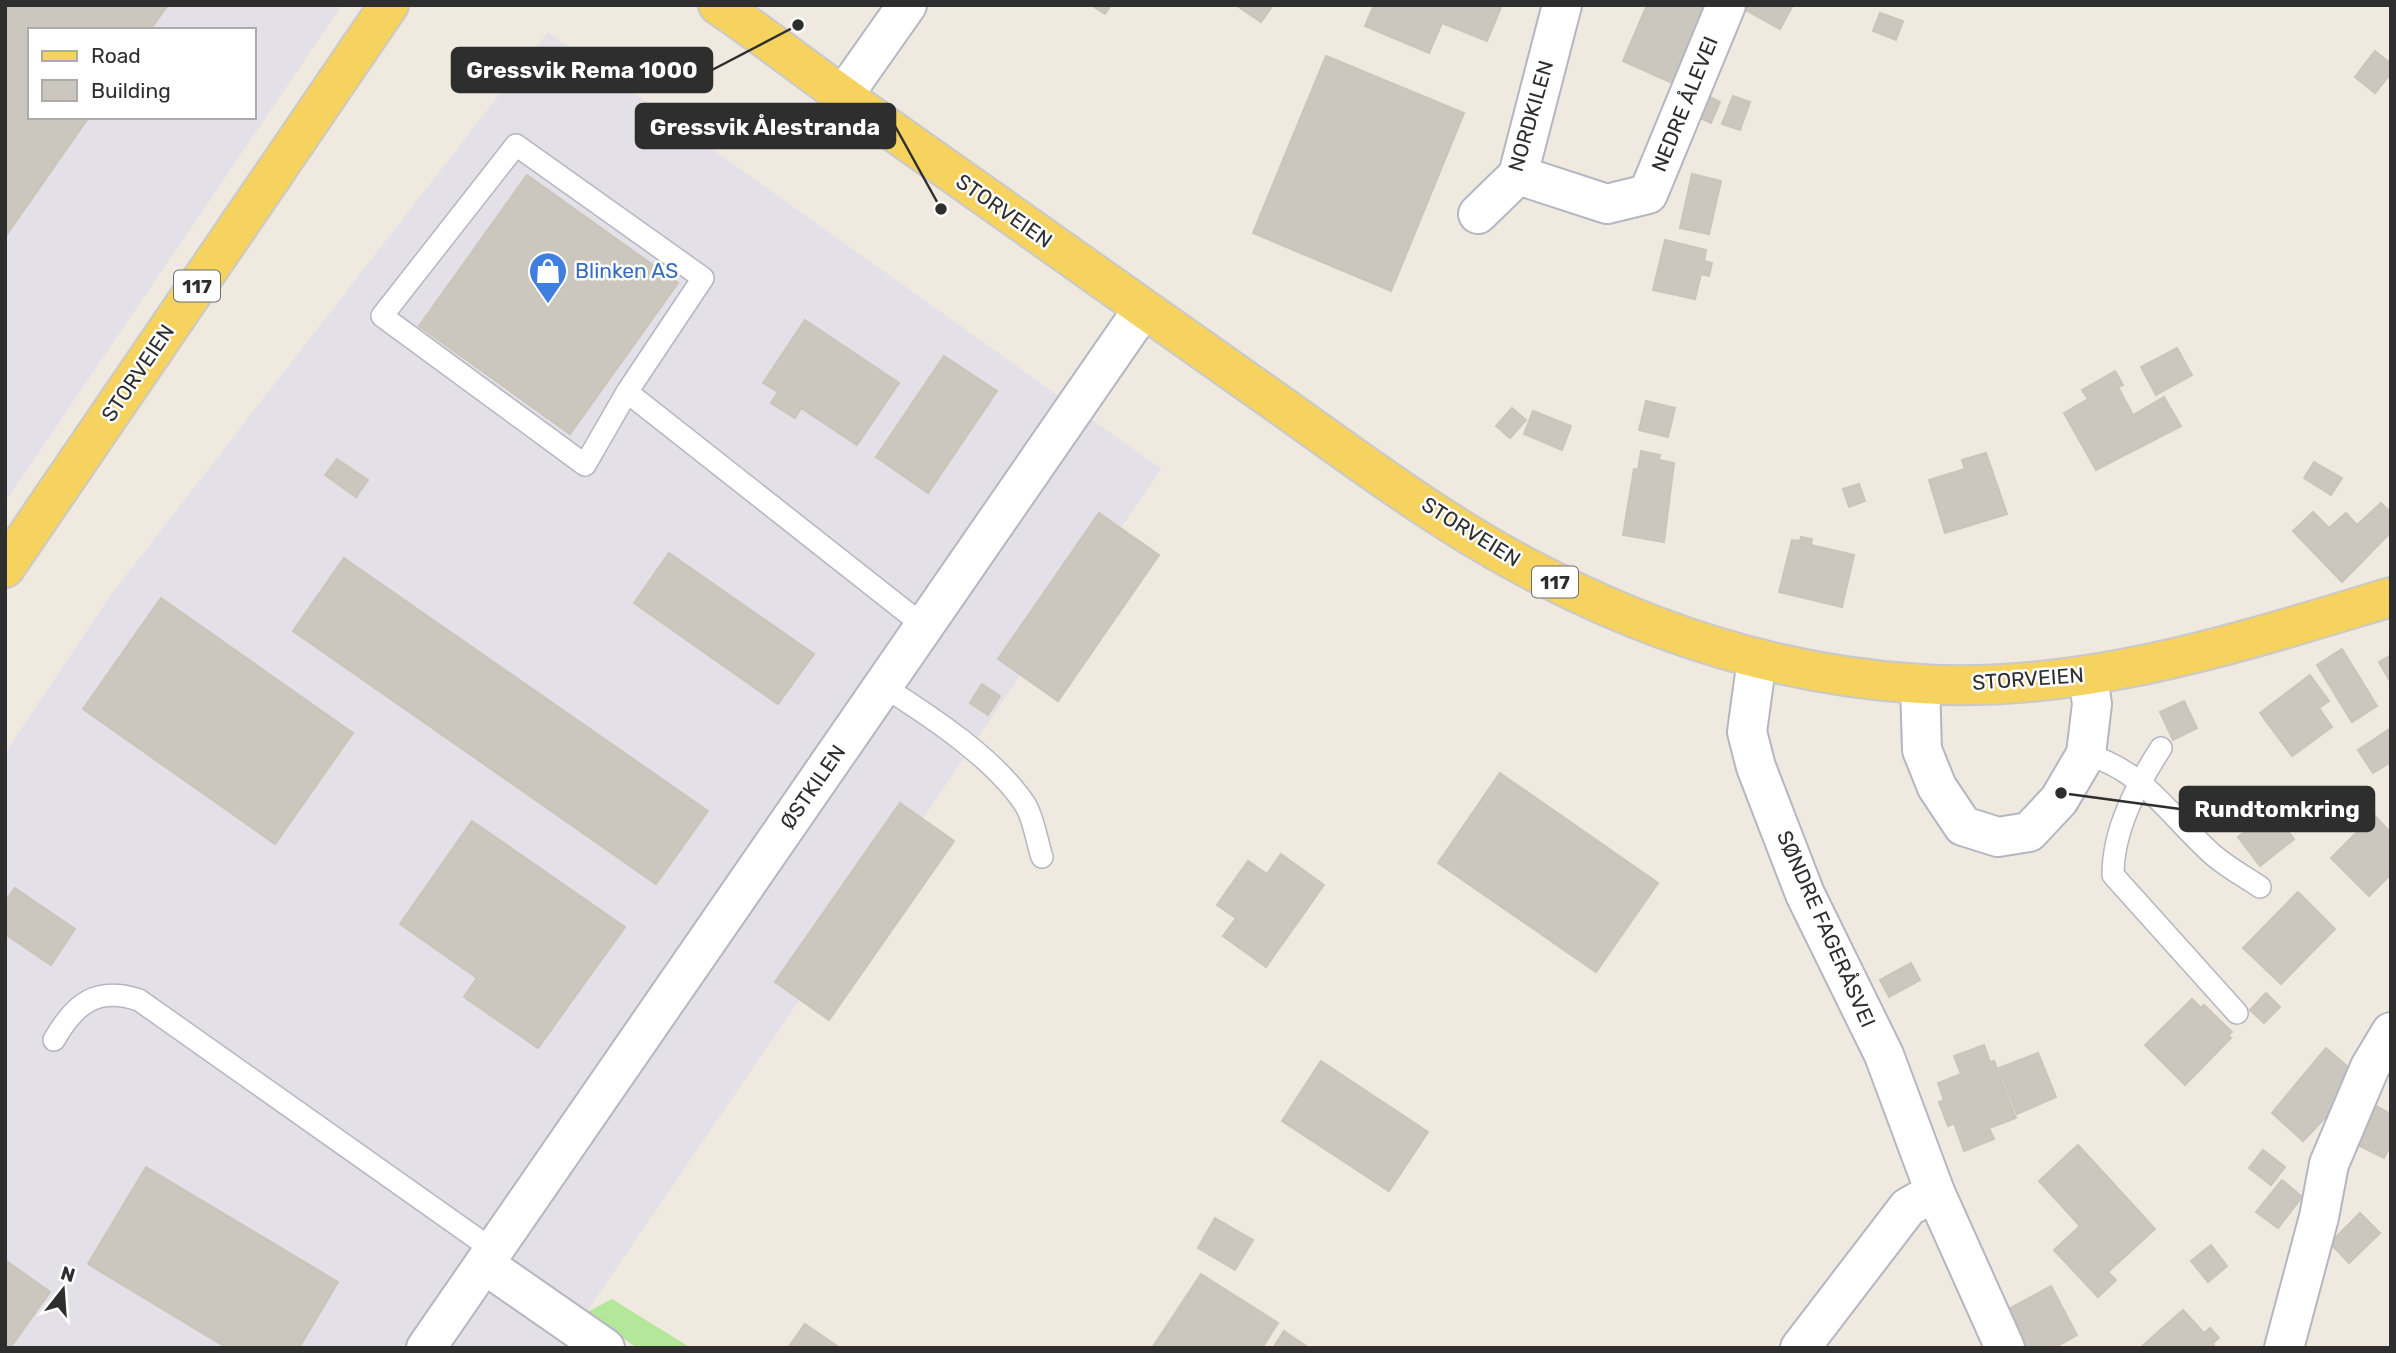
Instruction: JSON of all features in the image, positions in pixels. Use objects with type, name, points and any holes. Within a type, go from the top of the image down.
[{"type":"main road","name":"STORVEIEN","points":[[5,568],[389,5]]},
{"type":"main road","name":"STORVEIEN","points":[[718,5],[1143,309],[1433,510],[1538,574],[1672,632],[1757,659],[1822,673],[1920,684],[2003,684],[2088,676],[2221,648],[2391,597]]},
{"type":"street","points":[[843,96],[907,5]]},
{"type":"street","name":"NORDKILEN","points":[[1478,214],[1518,175],[1562,5]]},
{"type":"street","name":"NEDRE ÅLEVEI","points":[[1518,175],[1607,204],[1647,194],[1726,5]]},
{"type":"street","name":"ØSTKILEN","points":[[426,1348],[1143,309]]},
{"type":"street","name":"SØNDRE FAGERÅSVEI","points":[[1757,659],[1747,732],[1756,767],[1805,894],[1884,1055],[1935,1192],[2005,1348]]},
{"type":"street","points":[[1920,684],[1922,751],[1937,787],[1963,826],[1998,837],[2029,832],[2059,800],[2086,754],[2092,705],[2088,676]]},
{"type":"street","points":[[2284,1348],[2319,1217],[2329,1164],[2370,1067],[2391,1032]]},
{"type":"street","points":[[1800,1348],[1908,1207],[1935,1192]]},
{"type":"street","points":[[489,1257],[605,1348]]},
{"type":"lane","points":[[516,145],[703,278],[627,392],[584,465],[382,316],[516,145]]},
{"type":"lane","points":[[627,392],[924,626]]},
{"type":"lane","points":[[883,686],[927,714],[993,769],[1027,807],[1042,858]]},
{"type":"lane","points":[[2161,748],[2139,781],[2113,851],[2113,875],[2237,1013]]},
{"type":"lane","points":[[2086,754],[2109,761],[2152,790],[2212,855],[2260,887]]},
{"type":"lane","points":[[54,1040],[67,1017],[92,999],[116,992],[139,1000],[489,1257]]},
{"type":"shaded area","points":[[5,5],[342,5],[5,502]]},
{"type":"shaded area","points":[[548,32],[1161,469],[562,1348],[5,1348],[5,753],[110,596]]},
{"type":"green space","points":[[612,1299],[691,1348],[637,1348],[587,1312]]},
{"type":"building","points":[[5,5],[168,5],[151,28],[28,28],[28,119],[88,119],[5,237]]},
{"type":"building","points":[[1091,5],[1111,5],[1105,14]]},
{"type":"building","points":[[1236,5],[1273,5],[1261,22]]},
{"type":"building","points":[[1374,5],[1502,5],[1487,41],[1442,23],[1429,53],[1365,26]]},
{"type":"building","points":[[1647,5],[1706,5],[1672,83],[1623,61]]},
{"type":"building","points":[[1744,5],[1793,5],[1780,29],[1742,8]]},
{"type":"building","points":[[1880,13],[1903,21],[1896,40],[1873,31]]},
{"type":"building","points":[[2375,51],[2391,64],[2391,73],[2375,93],[2355,77]]},
{"type":"building","points":[[1326,56],[1464,113],[1421,218],[1283,160]]},
{"type":"building","points":[[1702,93],[1720,102],[1711,123],[1693,115]]},
{"type":"building","points":[[1733,96],[1750,102],[1740,130],[1722,124]]},
{"type":"building","points":[[1283,160],[1421,218],[1391,291],[1253,233]]},
{"type":"building","points":[[1692,174],[1721,181],[1709,234],[1680,228]]},
{"type":"building","name":"Blinken AS","points":[[527,175],[678,283],[570,434],[419,326]]},
{"type":"building","points":[[1665,240],[1706,250],[1704,261],[1712,263],[1709,276],[1701,274],[1695,299],[1653,290]]},
{"type":"building","points":[[805,320],[899,383],[857,445],[801,408],[795,418],[771,403],[778,392],[763,383]]},
{"type":"building","points":[[2177,348],[2192,375],[2156,395],[2141,367]]},
{"type":"building","points":[[944,356],[997,391],[928,493],[876,457]]},
{"type":"building","points":[[2115,371],[2123,385],[2118,387],[2133,415],[2164,397],[2181,426],[2096,470],[2064,413],[2088,399],[2082,390]]},
{"type":"building","points":[[1646,401],[1675,408],[1668,437],[1639,430]]},
{"type":"building","points":[[1512,408],[1526,420],[1510,438],[1496,426]]},
{"type":"building","points":[[1533,411],[1571,426],[1562,450],[1524,434]]},
{"type":"building","points":[[1641,451],[1660,455],[1659,460],[1674,463],[1664,542],[1623,535],[1634,469],[1638,470]]},
{"type":"building","points":[[1986,453],[2007,514],[1945,533],[1929,480],[1965,469],[1962,460]]},
{"type":"building","points":[[337,459],[368,480],[356,497],[325,475]]},
{"type":"building","points":[[2314,462],[2342,478],[2331,495],[2304,478]]},
{"type":"building","points":[[1859,484],[1865,501],[1849,507],[1843,489]]},
{"type":"building","points":[[2381,503],[2391,513],[2391,532],[2342,582],[2293,531],[2313,512],[2329,528],[2346,513],[2357,525]]},
{"type":"building","points":[[1099,513],[1159,555],[1058,701],[998,659]]},
{"type":"building","points":[[1801,537],[1812,539],[1811,545],[1854,555],[1842,607],[1779,592],[1792,540],[1800,541]]},
{"type":"building","points":[[669,553],[814,654],[778,704],[634,603]]},
{"type":"building","points":[[344,558],[708,811],[656,884],[293,631]]},
{"type":"building","points":[[161,598],[353,733],[275,844],[83,709]]},
{"type":"building","points":[[2342,649],[2377,706],[2352,722],[2317,665]]},
{"type":"building","points":[[2391,655],[2391,683],[2379,662]]},
{"type":"building","points":[[2310,675],[2329,701],[2319,708],[2332,727],[2292,756],[2260,713]]},
{"type":"building","points":[[982,684],[1000,696],[988,715],[970,703]]},
{"type":"building","points":[[2184,701],[2197,728],[2173,740],[2160,712]]},
{"type":"building","points":[[2391,728],[2391,762],[2373,773],[2358,750]]},
{"type":"building","points":[[1500,773],[1658,883],[1596,972],[1438,863]]},
{"type":"building","points":[[900,803],[954,841],[829,1020],[775,982]]},
{"type":"building","points":[[2272,810],[2294,839],[2260,866],[2238,837]]},
{"type":"building","points":[[2374,815],[2391,833],[2391,874],[2369,896],[2331,858]]},
{"type":"building","points":[[472,821],[625,927],[538,1048],[464,997],[477,978],[400,924]]},
{"type":"building","points":[[1281,854],[1324,885],[1266,967],[1223,936],[1236,918],[1217,905],[1248,861],[1267,874]]},
{"type":"building","points":[[15,888],[75,929],[51,965],[5,934],[5,902]]},
{"type":"building","points":[[2298,892],[2335,929],[2281,984],[2243,948]]},
{"type":"building","points":[[1911,963],[1920,980],[1889,997],[1880,980]]},
{"type":"building","points":[[2266,993],[2280,1007],[2264,1023],[2250,1010]]},
{"type":"building","points":[[2192,999],[2201,1008],[2204,1005],[2232,1032],[2228,1036],[2231,1038],[2185,1085],[2145,1045]]},
{"type":"building","points":[[1984,1045],[1990,1062],[1994,1061],[2016,1118],[1989,1128],[1994,1139],[1964,1151],[1954,1123],[1948,1126],[1939,1102],[1944,1100],[1938,1083],[1961,1074],[1954,1056]]},
{"type":"building","points":[[2326,1048],[2362,1079],[2303,1141],[2272,1113]]},
{"type":"building","points":[[2038,1053],[2056,1097],[2017,1114],[1999,1068]]},
{"type":"building","points":[[1321,1061],[1428,1132],[1389,1191],[1282,1121]]},
{"type":"building","points":[[2372,1104],[2391,1114],[2391,1144],[2384,1158],[2352,1142]]},
{"type":"building","points":[[2078,1145],[2155,1229],[2108,1272],[2116,1280],[2098,1297],[2054,1250],[2080,1226],[2039,1181]]},
{"type":"building","points":[[2263,1150],[2285,1167],[2271,1185],[2249,1168]]},
{"type":"building","points":[[146,1167],[338,1282],[299,1348],[227,1348],[88,1264]]},
{"type":"building","points":[[2282,1180],[2302,1197],[2278,1228],[2256,1212]]},
{"type":"building","points":[[2360,1213],[2380,1233],[2349,1263],[2330,1243]]},
{"type":"building","points":[[1215,1218],[1253,1240],[1235,1270],[1198,1248]]},
{"type":"building","points":[[2211,1245],[2227,1266],[2208,1282],[2191,1261]]},
{"type":"building","points":[[5,1260],[50,1292],[10,1348],[5,1348]]},
{"type":"building","points":[[1201,1274],[1278,1323],[1262,1348],[1152,1348]]},
{"type":"building","points":[[2051,1286],[2077,1335],[2054,1348],[2028,1348],[2007,1310]]},
{"type":"building","points":[[2183,1310],[2204,1333],[2210,1328],[2219,1338],[2211,1348],[2140,1348]]},
{"type":"building","points":[[805,1324],[840,1348],[788,1348]]},
{"type":"building","points":[[1284,1331],[1309,1348],[1273,1348]]},
{"type":"place","name":"Gressvik Rema 1000","points":[[798,25]]},
{"type":"place","name":"Gressvik Ålestranda","points":[[941,209]]},
{"type":"place","name":"Blinken AS","points":[[548,305]]},
{"type":"place","name":"Rundtomkring","points":[[2061,793]]}]
